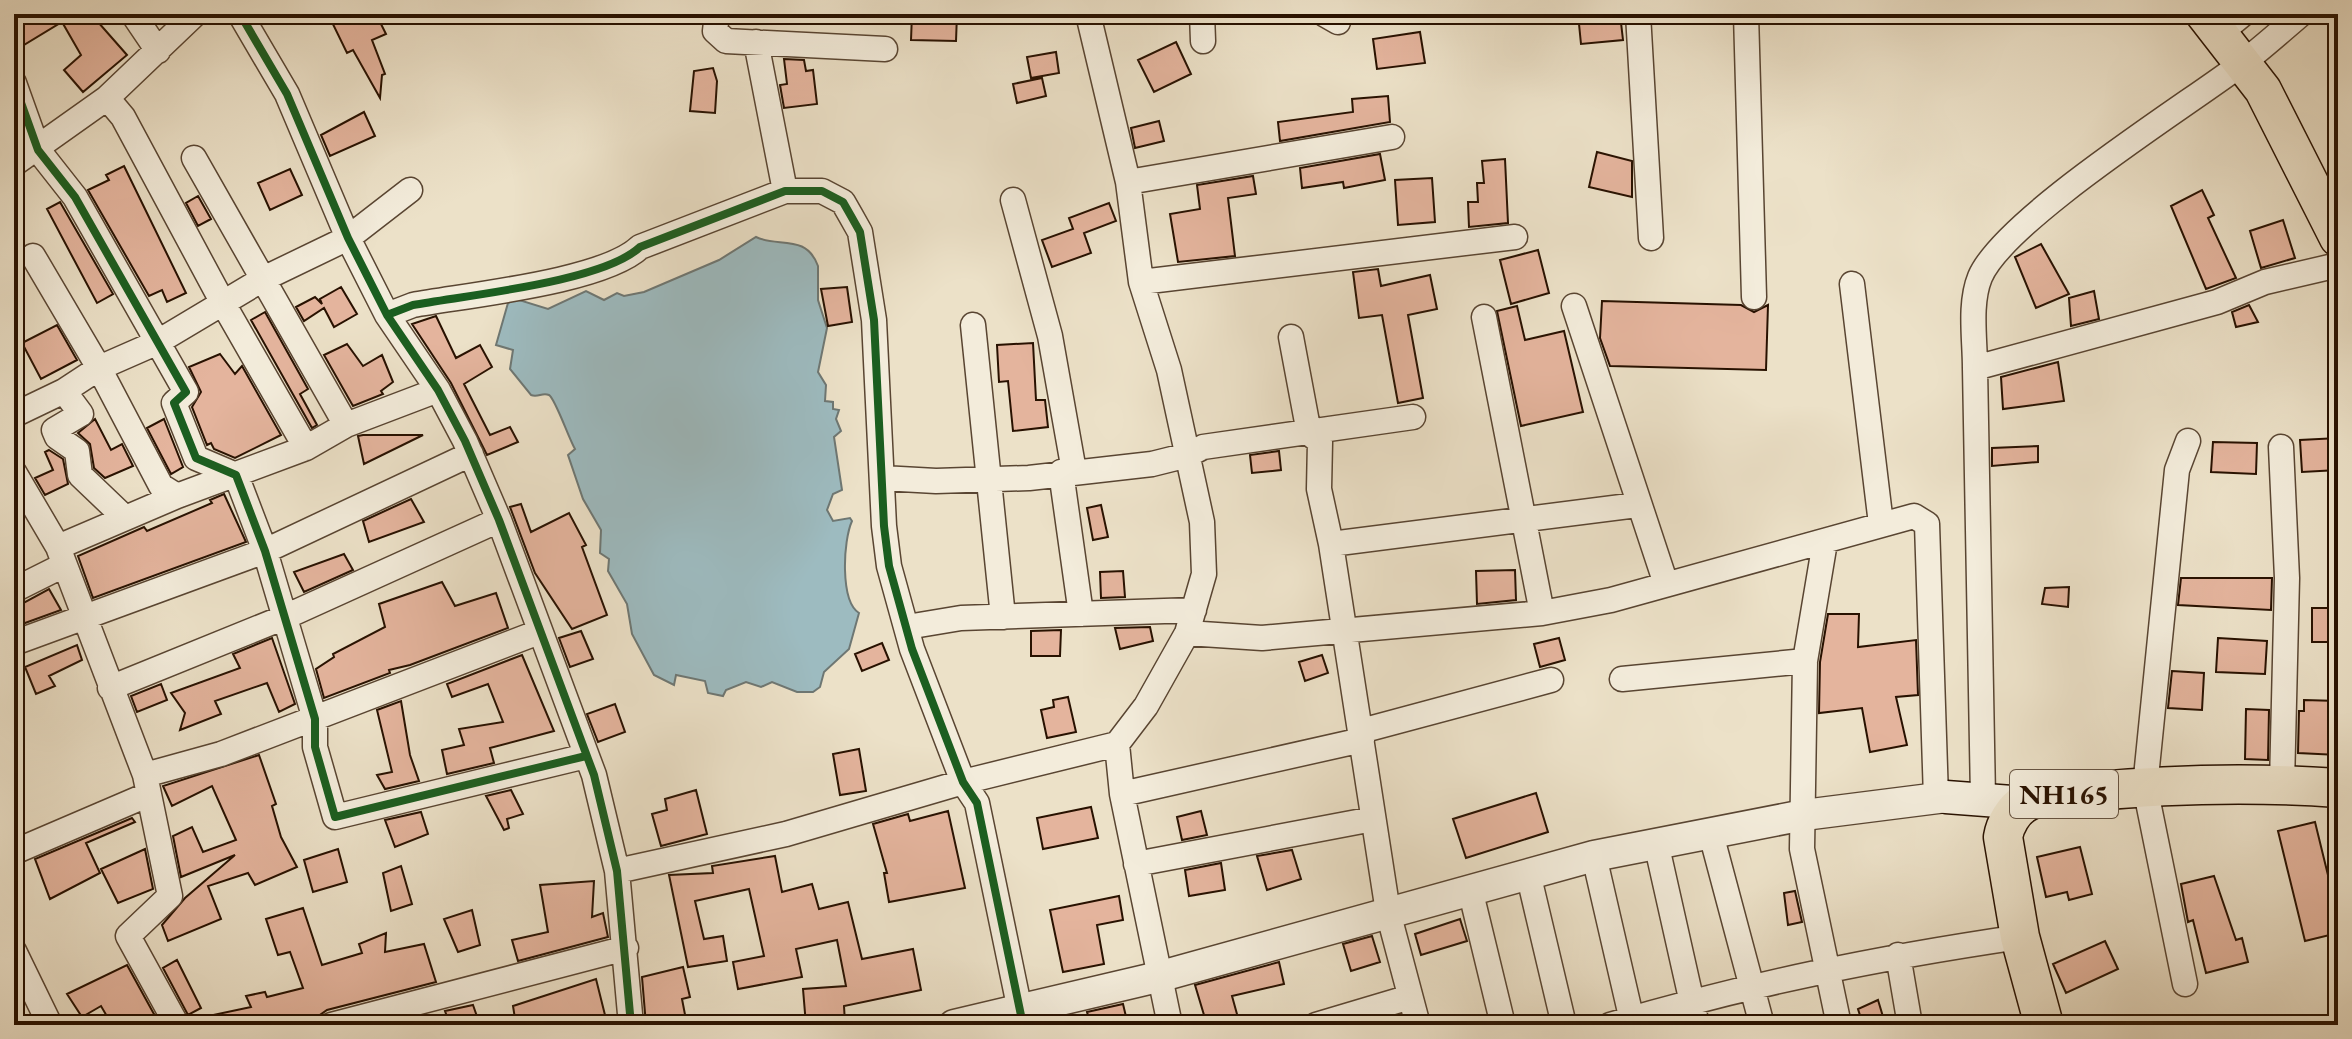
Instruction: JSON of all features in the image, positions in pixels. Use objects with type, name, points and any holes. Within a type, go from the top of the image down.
[{"type":"highway","name":"NH165","points":[[2044,1025],[2020,937],[2003,837],[2005,823],[2025,803],[2058,795],[2145,787],[2282,784],[2338,788]]},
{"type":"main road","points":[[2223,20],[2243,63],[2263,90],[2338,238]]},
{"type":"main road","points":[[1959,798],[2025,803]]},
{"type":"street","points":[[133,14],[158,51]]},
{"type":"street","points":[[14,164],[38,150],[107,98],[195,14]]},
{"type":"street","points":[[717,14],[718,36],[726,41],[885,49]]},
{"type":"street","points":[[617,871],[786,834],[963,782],[1117,744],[1146,706],[1191,621],[1204,574],[1202,522],[1169,370],[1141,282],[1128,182],[1088,14]]},
{"type":"street","points":[[1202,14],[1203,41]]},
{"type":"street","points":[[1638,14],[1651,238]]},
{"type":"street","points":[[1746,14],[1754,297]]},
{"type":"street","points":[[1959,798],[1975,301],[1981,276],[1996,253],[2069,189],[2243,63],[2301,14]]},
{"type":"street","points":[[241,15],[287,94],[348,238],[387,315],[438,390],[471,454],[499,520],[586,756],[617,871],[631,1025]]},
{"type":"street","points":[[756,42],[785,191]]},
{"type":"street","points":[[14,83],[38,150],[75,197],[186,392],[174,403],[196,458],[236,475],[265,551],[315,719],[315,747],[335,817],[586,756]]},
{"type":"street","points":[[107,98],[131,130],[224,305],[306,448]]},
{"type":"street","points":[[1128,182],[1392,137]]},
{"type":"street","points":[[194,158],[346,425]]},
{"type":"street","points":[[14,415],[64,391],[99,368],[156,343],[263,279],[348,238],[410,190]]},
{"type":"street","points":[[387,315],[413,305],[590,272],[629,257],[640,247],[785,191],[822,191],[843,202],[860,232],[874,320],[889,566],[907,627],[963,782],[977,803],[1021,1017]]},
{"type":"street","points":[[1013,200],[1050,336],[1068,472],[1081,614]]},
{"type":"street","points":[[1141,282],[1515,237]]},
{"type":"street","points":[[33,256],[99,368],[161,486],[177,496]]},
{"type":"street","points":[[1975,368],[2217,302],[2265,282],[2338,265]]},
{"type":"street","points":[[1852,284],[1881,524]]},
{"type":"street","points":[[1574,306],[1637,505],[1666,584]]},
{"type":"street","points":[[1484,317],[1542,613]]},
{"type":"street","points":[[973,325],[1003,617]]},
{"type":"street","points":[[1291,337],[1309,433],[1320,442],[1319,489],[1331,544],[1388,912],[1418,1025]]},
{"type":"street","points":[[14,590],[61,556],[125,518],[306,448],[346,425],[438,390]]},
{"type":"street","points":[[64,391],[81,414],[54,430],[57,437],[77,451],[80,475],[125,518]]},
{"type":"street","points":[[882,478],[1029,478],[1152,464],[1188,455],[1203,447],[1413,417]]},
{"type":"street","points":[[2185,984],[2145,787],[2177,470],[2188,441]]},
{"type":"street","points":[[2281,447],[2287,578],[2282,784]]},
{"type":"street","points":[[14,643],[265,551],[471,454]]},
{"type":"street","points":[[14,472],[61,556],[146,785],[170,896],[128,936],[177,1025]]},
{"type":"street","points":[[1331,544],[1637,505]]},
{"type":"street","points":[[907,627],[961,618],[1081,614],[1191,621],[1262,638],[1542,613],[1611,600],[1914,516],[1927,524],[1959,798]]},
{"type":"street","points":[[110,688],[285,617],[499,520]]},
{"type":"street","points":[[1825,542],[1805,661],[1802,849],[1839,1025]]},
{"type":"street","points":[[14,852],[146,785],[539,632]]},
{"type":"street","points":[[1622,679],[1805,661]]},
{"type":"street","points":[[1122,794],[1361,736],[1551,680]]},
{"type":"street","points":[[1117,744],[1122,794],[1170,1025]]},
{"type":"street","points":[[954,1025],[1021,1017],[1594,856],[1657,847],[1804,815],[1959,798]]},
{"type":"street","points":[[1136,864],[1373,819]]},
{"type":"street","points":[[1711,834],[1762,1025]]},
{"type":"street","points":[[1657,847],[1694,1013]]},
{"type":"street","points":[[1594,856],[1625,1023],[1694,1013],[1752,984],[1898,955],[2020,937]]},
{"type":"street","points":[[1528,873],[1564,1025]]},
{"type":"street","points":[[1470,889],[1503,1025]]},
{"type":"street","points":[[331,1025],[626,948]]},
{"type":"street","points":[[14,951],[50,1025]]},
{"type":"street","points":[[1898,955],[1910,1025]]},
{"type":"street","points":[[1316,1025],[1410,997]]},
{"type":"water","points":[[756,237],[799,245],[813,256],[818,266],[818,300],[827,328],[818,372],[826,385],[825,401],[833,402],[833,409],[839,410],[836,419],[841,431],[834,437],[842,490],[833,494],[827,510],[833,521],[850,518],[852,521],[847,542],[846,584],[853,606],[859,613],[849,649],[824,672],[820,687],[813,692],[797,692],[772,682],[761,687],[746,682],[726,690],[723,696],[708,693],[705,681],[676,675],[674,685],[654,675],[632,634],[627,604],[608,571],[609,559],[600,553],[601,530],[583,499],[568,455],[575,449],[555,403],[549,395],[531,395],[510,369],[513,350],[496,345],[508,303],[516,299],[548,309],[586,291],[604,300],[617,293],[624,296],[644,292],[719,260]]},
{"type":"building","points":[[14,14],[91,14],[127,55],[83,92],[64,70],[81,55],[62,22],[14,51]]},
{"type":"building","points":[[328,14],[376,14],[386,34],[372,40],[385,74],[382,75],[380,98],[353,50],[347,53]]},
{"type":"building","points":[[912,14],[957,14],[956,41],[911,40]]},
{"type":"building","points":[[1578,14],[1620,14],[1623,40],[1581,44]]},
{"type":"building","points":[[1420,32],[1425,63],[1377,69],[1373,39]]},
{"type":"building","points":[[1176,42],[1191,74],[1154,92],[1138,60]]},
{"type":"building","points":[[1056,52],[1059,73],[1031,78],[1027,57]]},
{"type":"building","points":[[784,59],[804,60],[806,71],[813,70],[817,104],[784,108],[780,85],[787,84]]},
{"type":"building","points":[[713,68],[717,81],[715,113],[690,111],[694,71]]},
{"type":"building","points":[[1042,78],[1046,96],[1017,103],[1013,84]]},
{"type":"building","points":[[1388,96],[1390,122],[1280,141],[1278,122],[1353,112],[1352,99]]},
{"type":"building","points":[[364,112],[375,136],[330,156],[321,135]]},
{"type":"building","points":[[1159,121],[1164,141],[1135,148],[1131,128]]},
{"type":"building","points":[[1597,152],[1632,161],[1632,197],[1589,187]]},
{"type":"building","points":[[1380,154],[1385,180],[1344,188],[1343,182],[1302,188],[1300,168]]},
{"type":"building","points":[[1505,159],[1508,223],[1469,227],[1468,202],[1478,202],[1477,183],[1484,183],[1482,161]]},
{"type":"building","points":[[124,166],[186,293],[167,302],[162,290],[149,296],[88,190],[109,180],[106,175]]},
{"type":"building","points":[[290,169],[302,195],[270,210],[258,183]]},
{"type":"building","points":[[1253,176],[1256,194],[1228,198],[1235,256],[1178,262],[1170,214],[1200,209],[1197,185]]},
{"type":"building","points":[[1432,178],[1435,222],[1398,225],[1395,180]]},
{"type":"building","points":[[2202,190],[2214,215],[2208,218],[2236,278],[2206,289],[2171,206]]},
{"type":"building","points":[[198,196],[211,219],[198,226],[186,203]]},
{"type":"building","points":[[60,202],[113,294],[97,303],[47,209]]},
{"type":"building","points":[[1109,203],[1116,221],[1084,233],[1091,253],[1052,267],[1042,240],[1073,229],[1069,218]]},
{"type":"building","points":[[2283,220],[2295,258],[2261,268],[2250,231]]},
{"type":"building","points":[[2041,244],[2069,294],[2036,308],[2015,257]]},
{"type":"building","points":[[1538,250],[1549,293],[1511,304],[1500,260]]},
{"type":"building","points":[[1378,269],[1381,286],[1430,275],[1437,309],[1408,315],[1423,398],[1398,403],[1382,315],[1359,318],[1353,272]]},
{"type":"building","points":[[341,287],[357,314],[334,327],[324,308],[304,321],[296,307],[315,297],[322,304],[320,299]]},
{"type":"building","points":[[847,287],[852,322],[828,326],[821,289]]},
{"type":"building","points":[[2094,291],[2099,319],[2071,326],[2069,298]]},
{"type":"building","points":[[1602,301],[1741,305],[1754,312],[1768,305],[1766,370],[1610,366],[1600,338]]},
{"type":"building","points":[[2249,305],[2258,322],[2236,327],[2232,312]]},
{"type":"building","points":[[1517,306],[1525,340],[1564,331],[1583,412],[1521,426],[1497,311]]},
{"type":"building","points":[[265,312],[308,389],[300,394],[317,425],[312,428],[251,320]]},
{"type":"building","points":[[436,316],[456,358],[480,345],[492,367],[464,384],[490,435],[510,427],[518,442],[487,455],[451,383],[412,324]]},
{"type":"building","points":[[57,325],[77,360],[41,379],[22,343]]},
{"type":"building","points":[[1033,343],[1036,400],[1045,400],[1048,427],[1013,431],[1008,381],[999,382],[997,345]]},
{"type":"building","points":[[347,344],[363,366],[382,355],[393,382],[381,391],[383,394],[353,406],[324,355]]},
{"type":"building","points":[[220,354],[235,374],[242,366],[281,435],[235,458],[214,449],[211,443],[207,445],[192,407],[201,392],[189,367]]},
{"type":"building","points":[[2058,362],[2064,401],[2003,409],[2001,377]]},
{"type":"building","points":[[95,419],[111,450],[122,444],[133,466],[105,478],[94,468],[90,444],[78,433]]},
{"type":"building","points":[[164,419],[183,467],[171,474],[147,428]]},
{"type":"building","points":[[423,435],[364,464],[358,436]]},
{"type":"building","points":[[2338,438],[2338,470],[2302,472],[2300,440]]},
{"type":"building","points":[[2213,442],[2257,443],[2256,474],[2211,472]]},
{"type":"building","points":[[2038,446],[2038,462],[1992,466],[1992,448]]},
{"type":"building","points":[[49,450],[63,459],[68,484],[45,495],[35,478],[53,470],[45,452]]},
{"type":"building","points":[[1279,451],[1281,470],[1252,473],[1250,455]]},
{"type":"building","points":[[224,494],[246,542],[93,598],[78,556],[144,527],[147,531],[212,503],[210,500]]},
{"type":"building","points":[[411,499],[424,522],[369,542],[363,521]]},
{"type":"building","points":[[521,504],[531,532],[569,513],[586,545],[582,547],[607,615],[572,629],[535,573],[510,507]]},
{"type":"building","points":[[1101,505],[1108,537],[1093,540],[1087,508]]},
{"type":"building","points":[[344,554],[353,570],[304,592],[294,572]]},
{"type":"building","points":[[1515,570],[1516,600],[1477,604],[1476,571]]},
{"type":"building","points":[[1123,571],[1125,597],[1101,598],[1100,572]]},
{"type":"building","points":[[2181,578],[2272,578],[2271,610],[2178,605]]},
{"type":"building","points":[[442,582],[455,606],[496,593],[508,628],[389,670],[390,673],[324,698],[316,669],[334,657],[333,654],[385,627],[379,604]]},
{"type":"building","points":[[2069,587],[2068,607],[2042,604],[2045,588]]},
{"type":"building","points":[[49,589],[61,610],[14,627],[14,608]]},
{"type":"building","points":[[2312,608],[2338,608],[2338,642],[2312,642]]},
{"type":"building","points":[[1828,614],[1859,614],[1858,647],[1916,640],[1918,695],[1896,697],[1907,745],[1870,752],[1862,708],[1819,713],[1820,662]]},
{"type":"building","points":[[1150,627],[1153,641],[1120,649],[1115,628]]},
{"type":"building","points":[[1061,630],[1060,656],[1031,656],[1031,631]]},
{"type":"building","points":[[581,631],[593,659],[570,667],[559,638]]},
{"type":"building","points":[[272,638],[295,704],[279,712],[267,683],[215,701],[221,714],[180,730],[185,713],[171,693],[240,668],[233,654]]},
{"type":"building","points":[[1559,638],[1565,660],[1540,667],[1534,644]]},
{"type":"building","points":[[2218,638],[2267,641],[2265,674],[2216,672]]},
{"type":"building","points":[[882,643],[889,660],[862,671],[855,654]]},
{"type":"building","points":[[77,645],[82,660],[49,676],[55,686],[36,694],[25,667]]},
{"type":"building","points":[[522,655],[554,731],[490,748],[494,763],[447,774],[442,750],[464,745],[459,729],[503,722],[488,684],[452,697],[447,684]]},
{"type":"building","points":[[1322,655],[1328,673],[1305,681],[1299,662]]},
{"type":"building","points":[[2172,671],[2204,673],[2202,710],[2168,708]]},
{"type":"building","points":[[161,684],[167,700],[137,712],[131,696]]},
{"type":"building","points":[[1068,697],[1076,732],[1047,738],[1041,710],[1054,707],[1053,700]]},
{"type":"building","points":[[2304,700],[2338,701],[2338,755],[2298,753],[2299,711],[2304,711]]},
{"type":"building","points":[[401,701],[410,755],[419,781],[385,789],[377,775],[392,772],[377,710]]},
{"type":"building","points":[[615,704],[625,732],[598,742],[587,714]]},
{"type":"building","points":[[2246,709],[2269,710],[2268,760],[2245,759]]},
{"type":"building","points":[[859,749],[866,791],[840,795],[833,754]]},
{"type":"building","points":[[259,755],[276,804],[272,806],[281,837],[297,867],[255,885],[248,873],[208,886],[221,919],[168,941],[162,925],[185,898],[235,855],[181,877],[173,836],[192,827],[203,852],[236,840],[212,786],[172,806],[163,786]]},
{"type":"building","points":[[511,790],[523,814],[507,819],[509,828],[504,830],[486,796]]},
{"type":"building","points":[[696,790],[707,834],[661,846],[652,814],[667,810],[665,799]]},
{"type":"building","points":[[1536,793],[1548,832],[1466,858],[1453,819]]},
{"type":"building","points":[[1091,807],[1098,838],[1043,849],[1037,818]]},
{"type":"building","points":[[948,811],[965,888],[889,902],[884,873],[887,873],[873,824],[908,814],[910,821]]},
{"type":"building","points":[[1201,811],[1207,835],[1182,840],[1177,817]]},
{"type":"building","points":[[421,812],[428,834],[395,847],[385,820]]},
{"type":"building","points":[[132,818],[135,822],[86,843],[100,873],[50,899],[35,859]]},
{"type":"building","points":[[2315,822],[2338,916],[2338,933],[2305,941],[2278,831]]},
{"type":"building","points":[[2080,847],[2092,894],[2069,900],[2067,892],[2046,897],[2037,857]]},
{"type":"building","points":[[145,849],[153,889],[118,903],[101,869]]},
{"type":"building","points":[[338,849],[347,882],[313,892],[304,860]]},
{"type":"building","points":[[1292,850],[1301,879],[1267,890],[1257,856]]},
{"type":"building","points":[[775,856],[782,892],[812,884],[819,909],[848,902],[862,959],[913,949],[921,990],[844,1006],[845,1023],[806,1025],[803,989],[846,986],[837,940],[796,949],[802,977],[738,989],[733,962],[764,956],[749,889],[695,901],[704,939],[723,936],[727,961],[688,967],[669,875],[713,873],[712,866]]},
{"type":"building","points":[[1221,863],[1225,890],[1189,896],[1185,870]]},
{"type":"building","points":[[401,866],[412,904],[391,911],[383,873]]},
{"type":"building","points":[[2214,876],[2236,940],[2242,938],[2248,962],[2206,973],[2193,920],[2188,922],[2181,884]]},
{"type":"building","points":[[594,881],[592,917],[603,913],[608,937],[518,961],[512,940],[548,932],[540,885]]},
{"type":"building","points":[[1795,891],[1802,922],[1788,925],[1784,893]]},
{"type":"building","points":[[1119,896],[1123,920],[1097,925],[1104,964],[1063,972],[1050,910]]},
{"type":"building","points":[[303,908],[322,965],[362,953],[359,944],[386,933],[385,952],[424,944],[436,982],[327,1010],[320,1015],[316,1025],[200,1025],[199,1018],[251,1007],[246,996],[265,992],[267,997],[303,988],[290,952],[278,955],[266,919]]},
{"type":"building","points":[[472,910],[480,945],[458,952],[444,919]]},
{"type":"building","points":[[1460,919],[1467,941],[1421,955],[1415,934]]},
{"type":"building","points":[[1372,936],[1380,962],[1351,971],[1343,944]]},
{"type":"building","points":[[2105,941],[2118,969],[2066,993],[2053,964]]},
{"type":"building","points":[[177,960],[201,1008],[188,1015],[163,968]]},
{"type":"building","points":[[1279,962],[1284,984],[1232,996],[1240,1025],[1207,1025],[1195,985]]},
{"type":"building","points":[[127,965],[160,1025],[112,1025],[101,1006],[82,1017],[67,994]]},
{"type":"building","points":[[683,967],[690,997],[682,999],[687,1025],[646,1025],[642,977]]},
{"type":"building","points":[[596,979],[606,1019],[584,1025],[516,1025],[513,1006]]},
{"type":"building","points":[[1878,1000],[1884,1020],[1863,1025],[1858,1009]]},
{"type":"building","points":[[1123,1004],[1128,1025],[1091,1025],[1087,1012]]},
{"type":"building","points":[[473,1005],[480,1025],[450,1025],[445,1011]]},
{"type":"cycle path","points":[[240,14],[287,94],[348,238],[387,315],[438,390],[465,441],[499,520],[594,775],[617,871],[631,1025]]},
{"type":"cycle path","points":[[14,83],[38,150],[75,197],[186,392],[174,403],[196,458],[236,475],[265,551],[315,719],[315,747],[335,817],[586,756]]},
{"type":"cycle path","points":[[387,315],[413,305],[533,285],[597,269],[622,259],[640,247],[785,191],[822,191],[843,202],[860,232],[874,320],[884,526],[889,566],[912,649],[963,782],[977,803],[1023,1025]]}]
